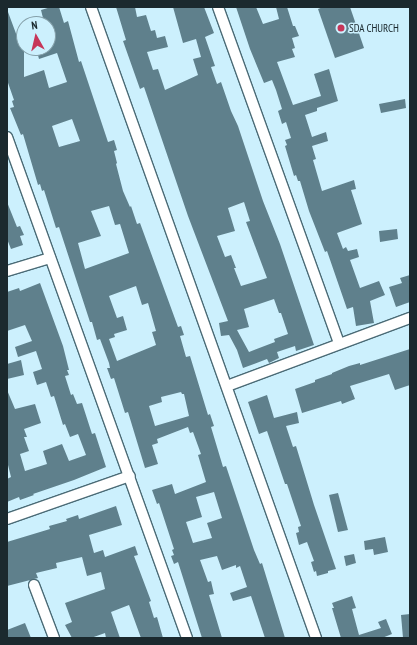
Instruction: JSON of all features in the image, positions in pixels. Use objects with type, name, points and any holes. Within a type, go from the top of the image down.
[{"type":"street","points":[[91,7],[316,638]]},
{"type":"street","points":[[218,7],[339,344]]},
{"type":"street","points":[[7,136],[187,638]]},
{"type":"street","points":[[7,271],[50,258]]},
{"type":"street","points":[[227,386],[410,318]]},
{"type":"street","points":[[7,519],[130,476]]},
{"type":"street","points":[[34,585],[54,638]]},
{"type":"building","points":[[51,7],[59,7],[64,23],[68,21],[79,62],[81,61],[108,142],[114,140],[117,150],[114,151],[116,164],[123,191],[130,207],[131,206],[137,224],[140,223],[178,327],[181,326],[184,335],[180,336],[186,357],[190,356],[208,415],[210,414],[214,426],[211,427],[223,467],[226,466],[254,550],[260,564],[262,563],[285,638],[265,638],[251,596],[233,601],[230,593],[247,587],[240,566],[236,568],[236,565],[222,570],[217,556],[200,560],[208,582],[211,581],[214,594],[209,595],[222,638],[202,638],[178,562],[174,564],[171,556],[174,555],[172,550],[174,549],[159,503],[157,504],[152,490],[172,484],[175,494],[206,482],[198,455],[201,454],[193,432],[190,433],[188,427],[157,439],[158,443],[152,445],[158,464],[145,468],[128,412],[125,413],[114,378],[111,379],[107,368],[110,368],[109,363],[100,339],[97,340],[92,322],[90,322],[59,227],[56,228],[44,190],[42,191],[40,184],[38,185],[23,134],[21,135],[10,108],[14,107],[12,101],[14,100],[7,80],[7,12],[16,34],[16,56],[24,56],[24,77],[44,70],[49,88],[67,82],[56,53],[56,16],[42,16],[41,10]],"holes":[[[72,119],[80,141],[59,147],[52,126]],[[109,206],[115,225],[120,224],[129,253],[85,269],[78,243],[101,236],[91,211]],[[136,286],[142,305],[148,303],[156,331],[152,332],[156,345],[117,361],[109,339],[115,337],[114,334],[127,330],[123,316],[117,318],[109,296]],[[181,392],[184,394],[189,416],[155,426],[149,406],[162,402],[161,397]],[[214,492],[222,518],[207,523],[212,538],[193,543],[186,522],[202,517],[196,497]]]},
{"type":"building","points":[[116,7],[135,7],[137,17],[146,15],[151,31],[155,30],[157,38],[165,36],[168,47],[147,52],[153,70],[158,69],[165,90],[198,75],[193,59],[201,57],[196,39],[183,43],[173,7],[204,7],[214,33],[205,37],[215,66],[211,67],[217,84],[221,82],[238,126],[314,345],[296,351],[295,346],[277,352],[279,358],[269,363],[267,359],[243,368],[237,350],[229,335],[221,336],[219,323],[228,321],[188,216],[144,87],[140,89],[123,41],[126,40]],"holes":[[[244,202],[250,221],[246,222],[267,278],[241,286],[231,255],[225,257],[217,236],[235,231],[228,208]],[[274,299],[279,313],[281,313],[288,334],[274,339],[275,342],[249,352],[237,330],[249,327],[244,309]]]},
{"type":"building","points":[[236,7],[256,7],[263,24],[279,19],[276,7],[287,7],[293,26],[295,26],[299,36],[292,38],[295,48],[292,49],[295,57],[277,62],[293,105],[321,96],[314,74],[329,69],[338,101],[317,108],[317,111],[305,115],[312,137],[326,132],[328,141],[312,146],[316,159],[313,160],[322,191],[354,180],[356,189],[351,190],[362,224],[337,233],[343,249],[346,247],[348,251],[357,249],[359,257],[350,260],[360,288],[379,281],[385,295],[370,301],[374,323],[356,326],[353,307],[347,309],[327,251],[325,252],[309,211],[300,181],[298,181],[296,175],[294,176],[285,146],[287,145],[285,140],[291,138],[286,122],[282,124],[278,111],[282,109],[276,90],[272,80],[264,83],[250,49]]},
{"type":"building","name":"SDA CHURCH","points":[[323,7],[350,7],[364,48],[335,58],[318,9]]},
{"type":"building","points":[[38,56],[48,56],[39,59]]},
{"type":"building","points":[[405,99],[406,108],[381,113],[379,104]]},
{"type":"building","points":[[7,202],[17,227],[20,226],[24,235],[20,236],[23,245],[11,249],[7,239]]},
{"type":"building","points":[[397,229],[398,239],[380,242],[379,231]]},
{"type":"building","points":[[410,275],[410,302],[396,307],[389,287],[402,283],[400,278]]},
{"type":"building","points":[[40,283],[63,346],[69,370],[67,370],[69,375],[65,376],[71,395],[73,394],[77,404],[82,403],[92,434],[95,433],[106,467],[20,500],[19,497],[7,502],[7,479],[11,477],[7,461],[7,390],[15,409],[35,404],[41,423],[24,429],[27,437],[24,437],[29,451],[20,454],[25,471],[47,464],[43,451],[62,444],[69,461],[86,455],[78,434],[70,437],[65,424],[63,425],[54,396],[51,397],[46,382],[37,385],[33,372],[42,369],[36,351],[18,357],[15,347],[32,341],[25,325],[7,331],[7,292],[19,288],[20,291]]},
{"type":"building","points":[[410,349],[410,385],[395,390],[389,374],[350,386],[355,399],[342,404],[341,401],[302,413],[295,389],[315,382],[315,380],[349,366],[360,363],[360,365]]},
{"type":"building","points":[[21,360],[24,375],[7,379],[7,364]]},
{"type":"building","points":[[267,395],[274,418],[297,412],[299,423],[286,426],[293,447],[296,446],[336,569],[328,571],[328,573],[317,576],[311,562],[314,561],[307,542],[299,545],[296,533],[299,532],[298,527],[301,526],[287,484],[285,484],[267,431],[259,434],[248,402]]},
{"type":"building","points":[[338,493],[348,530],[338,532],[329,495]]},
{"type":"building","points":[[116,506],[122,525],[89,535],[94,553],[103,550],[105,557],[135,546],[138,555],[134,556],[151,601],[149,602],[154,618],[157,617],[163,638],[141,638],[129,605],[111,612],[120,638],[106,638],[105,633],[91,638],[72,638],[65,625],[72,622],[65,603],[105,589],[101,572],[87,576],[82,557],[56,563],[57,568],[36,573],[38,578],[7,586],[7,542],[50,529],[49,526],[67,521],[66,519],[78,515],[79,519]]},
{"type":"building","points":[[385,537],[388,552],[374,555],[373,549],[365,550],[364,541]]},
{"type":"building","points":[[354,554],[356,563],[346,566],[344,556]]},
{"type":"building","points":[[352,596],[356,608],[352,609],[359,635],[381,628],[378,622],[386,619],[392,634],[382,638],[341,638],[332,608],[334,608],[332,603]]},
{"type":"building","points":[[410,614],[410,638],[403,638],[401,615]]},
{"type":"building","points":[[25,623],[31,638],[7,638],[7,630]]},
{"type":"place","name":"SDA CHURCH","points":[[341,28]]}]
